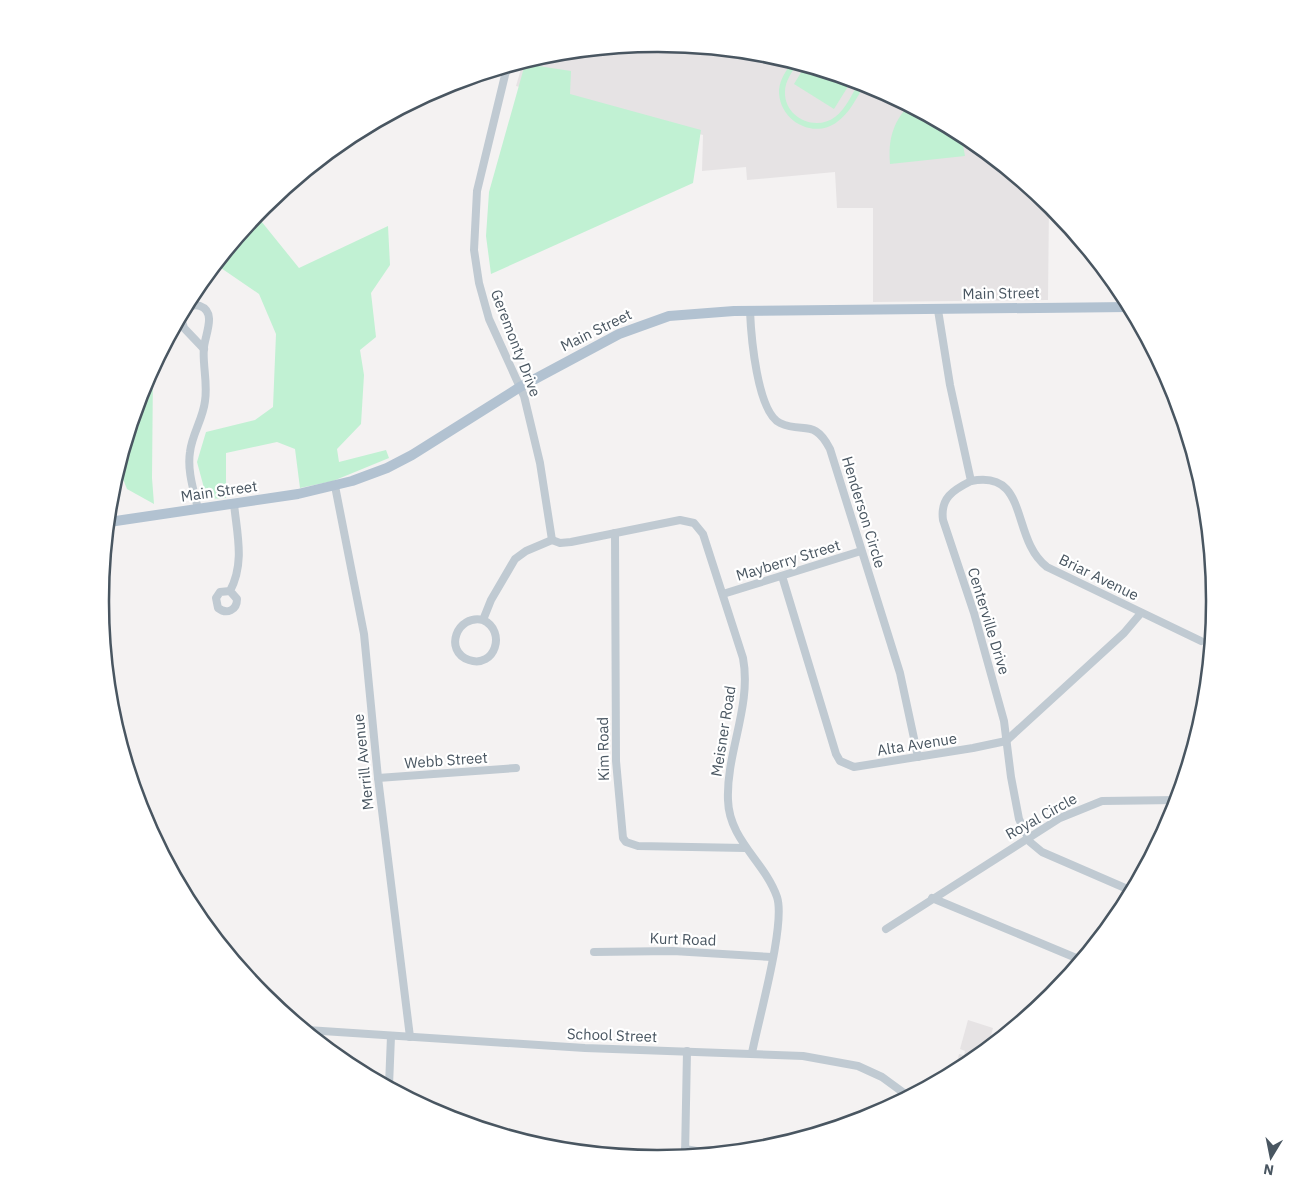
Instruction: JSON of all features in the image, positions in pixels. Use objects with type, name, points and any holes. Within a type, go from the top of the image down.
[{"type":"main road","name":"Main Street","points":[[115,521],[234,504],[335,486],[381,470],[412,455],[520,387],[606,340],[647,322],[682,314],[750,311],[1121,307]]},
{"type":"street","name":"Geremonty Drive","points":[[506,74],[476,191],[474,236],[477,274],[486,308],[499,344],[520,387],[540,463],[552,540]]},
{"type":"street","points":[[196,305],[208,313],[209,321],[204,349],[207,380],[205,402],[192,443],[189,461],[198,509]]},
{"type":"street","points":[[938,310],[950,385],[972,481]]},
{"type":"street","name":"Henderson Circle","points":[[750,311],[757,369],[769,413],[781,423],[810,428],[823,436],[830,449],[900,673],[918,757]]},
{"type":"street","points":[[183,326],[204,349]]},
{"type":"street","name":"Briar Avenue","points":[[972,481],[993,480],[1005,486],[1015,503],[1029,547],[1043,564],[1059,574],[1201,641]]},
{"type":"street","name":"Centerville Drive","points":[[972,481],[947,496],[942,507],[943,520],[980,633],[1005,724],[1017,812],[1028,838],[1034,846],[1049,856],[1125,888]]},
{"type":"street","name":"Merrill Avenue","points":[[335,486],[364,634],[378,778],[410,1037]]},
{"type":"street","points":[[230,591],[237,576],[240,561],[234,504]]},
{"type":"street","name":"Meisner Road","points":[[552,540],[566,542],[680,520],[694,523],[703,534],[723,594],[745,673],[744,695],[729,769],[728,792],[732,821],[745,848],[770,883],[778,904],[778,927],[752,1053]]},
{"type":"street","name":"Kim Road","points":[[615,533],[616,761],[622,838],[626,842],[638,846],[745,848]]},
{"type":"street","points":[[483,620],[491,600],[515,559],[526,551],[552,540]]},
{"type":"street","name":"Mayberry Street","points":[[723,594],[861,551]]},
{"type":"street","name":"Alta Avenue","points":[[782,576],[831,740],[840,761],[854,767],[1006,740]]},
{"type":"street","points":[[1006,740],[1124,633],[1141,613]]},
{"type":"street","points":[[469,620],[483,620],[494,628],[497,636],[496,645],[492,653],[485,659],[476,661],[468,659],[460,654],[455,646],[456,632],[461,624],[469,620]]},
{"type":"street","name":"Webb Street","points":[[378,778],[516,768]]},
{"type":"street","name":"Royal Circle","points":[[886,929],[1060,818],[1102,802],[1169,800]]},
{"type":"street","points":[[932,898],[1075,957]]},
{"type":"street","name":"Kurt Road","points":[[594,952],[673,951],[772,956]]},
{"type":"street","name":"School Street","points":[[318,1031],[584,1048],[803,1056],[845,1062],[882,1077],[903,1092]]},
{"type":"street","points":[[388,1078],[391,1036]]},
{"type":"street","points":[[685,1148],[687,1051]]},
{"type":"shaded area","points":[[658,52],[730,57],[765,63],[800,71],[868,94],[901,109],[963,145],[1020,189],[1049,216],[1048,300],[873,302],[873,208],[837,208],[835,172],[747,180],[746,167],[702,171],[703,135],[516,86],[521,70],[586,57]]},
{"type":"shaded area","points":[[968,1020],[993,1028],[991,1037],[958,1060],[959,1054],[964,1055],[965,1051],[960,1049]]},
{"type":"green space","points":[[538,66],[571,71],[570,94],[701,130],[693,183],[491,274],[486,236],[489,192],[524,69]]},
{"type":"green space","points":[[788,68],[794,70],[786,84],[785,92],[786,101],[790,109],[802,120],[810,122],[819,123],[835,117],[846,106],[855,89],[860,91],[849,109],[837,122],[828,127],[808,128],[791,118],[784,110],[780,101],[779,90]]},
{"type":"green space","points":[[802,72],[848,87],[834,109],[794,84]]},
{"type":"green space","points":[[904,111],[963,145],[965,156],[890,164],[892,133]]},
{"type":"green space","points":[[262,222],[299,268],[388,226],[390,265],[371,293],[376,337],[360,350],[364,375],[361,424],[337,449],[339,462],[386,450],[389,458],[333,481],[300,488],[295,449],[277,442],[226,453],[226,498],[207,499],[197,462],[206,432],[255,420],[273,407],[276,334],[259,294],[222,269]]},
{"type":"green space","points":[[153,387],[152,478],[154,504],[127,489],[123,480],[128,459]]}]
